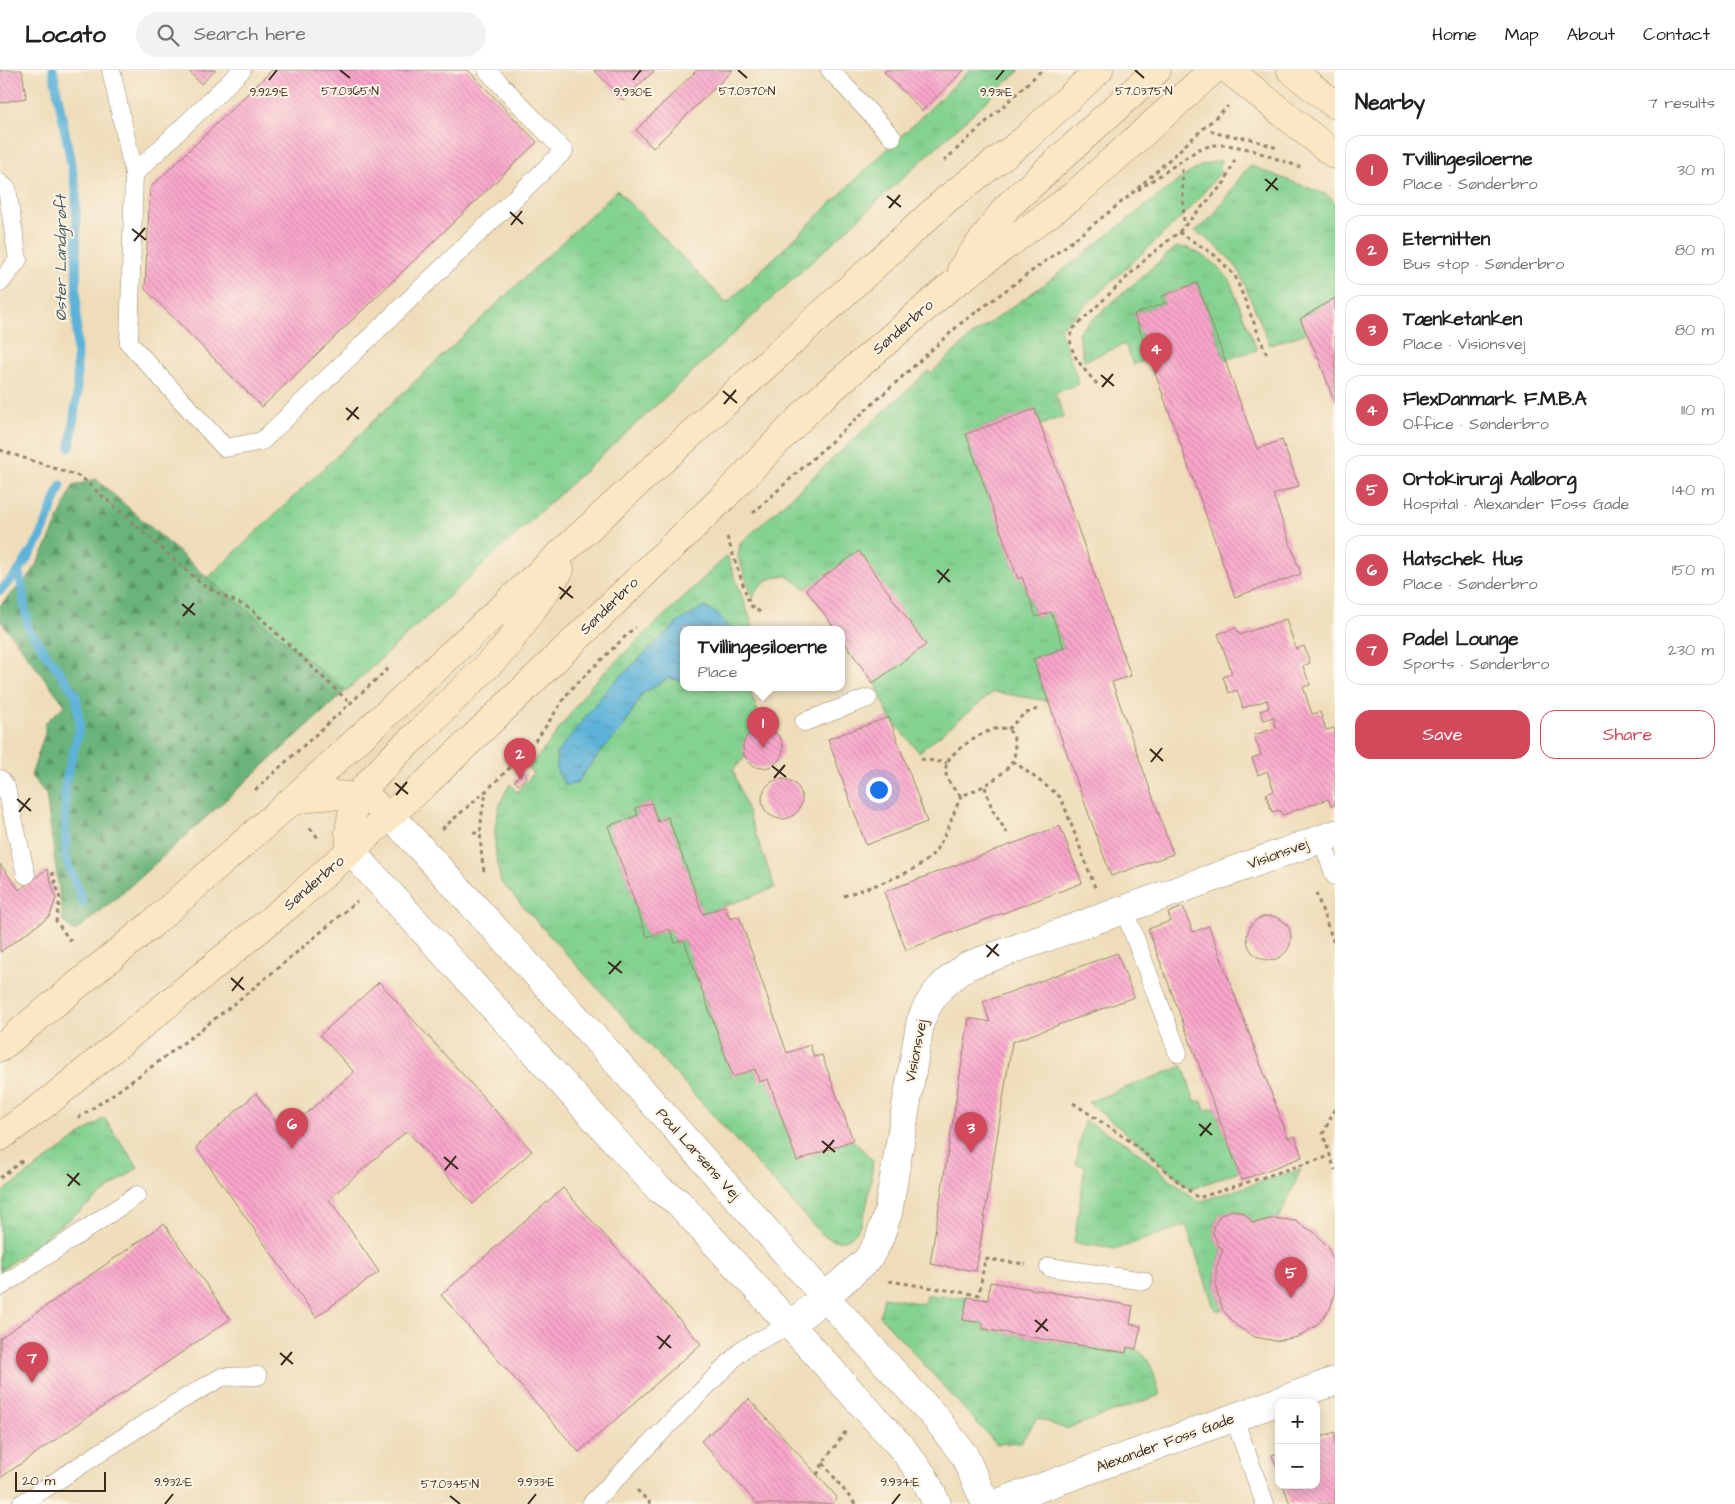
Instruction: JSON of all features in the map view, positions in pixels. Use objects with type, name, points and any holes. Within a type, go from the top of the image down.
[{"type":"street","points":[[0,1048],[152,924],[289,804],[947,199],[1024,140],[1099,70]]},
{"type":"street","points":[[947,290],[1006,208],[1157,70]]},
{"type":"street","name":"Sønderbro","points":[[0,1137],[56,1095],[265,925],[391,816],[726,495],[813,405],[947,290],[1073,196],[1213,70]]},
{"type":"street","points":[[1228,70],[1335,154]]},
{"type":"street","points":[[1251,70],[1272,104]]},
{"type":"street","points":[[1291,70],[1335,106]]},
{"type":"street","points":[[594,524],[504,648],[397,753],[371,780],[358,797],[352,814],[345,856],[659,1189],[678,1202],[791,1324],[902,1448],[924,1477],[937,1504]]},
{"type":"street","points":[[289,804],[330,794],[358,797],[378,805],[391,816]]},
{"type":"street","name":"Poul Larsens Vej","points":[[391,816],[606,1050],[825,1297],[935,1417],[964,1455],[986,1504]]},
{"type":"street","name":"Visionsvej","points":[[791,1324],[867,1260],[878,1242],[888,1213],[920,1024],[924,1010],[931,998],[950,978],[967,966],[1328,836]]},
{"type":"street","name":"Alexander Foss Gade","points":[[995,1504],[1335,1381]]},
{"type":"lane","points":[[111,70],[134,174],[129,343],[224,448],[262,441],[564,151],[487,70]]},
{"type":"lane","points":[[134,174],[242,70]]},
{"type":"lane","points":[[830,70],[892,137]]},
{"type":"lane","points":[[0,183],[7,189],[18,260],[0,282]]},
{"type":"lane","points":[[804,722],[868,698]]},
{"type":"lane","points":[[0,779],[6,788],[26,874]]},
{"type":"lane","points":[[1328,836],[1335,876]]},
{"type":"lane","points":[[1115,913],[1178,1053]]},
{"type":"lane","points":[[0,1287],[137,1195]]},
{"type":"lane","points":[[1049,1267],[1144,1281]]},
{"type":"lane","points":[[591,1504],[743,1349],[791,1324]]},
{"type":"lane","points":[[21,1504],[178,1402],[222,1377],[258,1376]]},
{"type":"lane","points":[[1234,1418],[1262,1503]]},
{"type":"path","points":[[941,164],[1042,70]]},
{"type":"path","points":[[751,514],[960,324],[1066,246],[1128,196],[1205,126]]},
{"type":"path","points":[[1210,130],[1214,133],[1251,139],[1282,149]]},
{"type":"path","points":[[1128,196],[1198,149],[1214,145],[1249,149],[1282,161]]},
{"type":"path","points":[[1097,384],[1079,364],[1069,339],[1072,330],[1149,256],[1179,232],[1225,182],[1236,158]]},
{"type":"path","points":[[1182,169],[1184,226]]},
{"type":"path","points":[[1179,232],[1216,256],[1235,276],[1267,354]]},
{"type":"path","points":[[0,450],[81,477],[204,586],[251,609],[350,703]]},
{"type":"path","points":[[720,544],[732,532]]},
{"type":"path","points":[[727,537],[750,605],[763,614]]},
{"type":"path","points":[[457,816],[524,754],[542,732],[570,690],[642,620]]},
{"type":"path","points":[[253,792],[396,661]]},
{"type":"path","points":[[1008,729],[1014,721],[1024,714],[1040,708]]},
{"type":"path","points":[[844,896],[912,870],[932,855],[940,843],[961,796],[985,786],[1013,761],[1015,747],[1013,736],[1008,729],[1000,728],[987,731],[955,753],[947,763],[947,776],[953,788],[961,796]]},
{"type":"path","points":[[921,759],[947,763]]},
{"type":"path","points":[[1013,761],[1060,797],[1115,913]]},
{"type":"path","points":[[268,778],[289,804],[345,856]]},
{"type":"path","points":[[985,786],[992,809],[1007,833]]},
{"type":"path","points":[[484,875],[480,846],[484,801],[487,790]]},
{"type":"path","points":[[473,833],[481,833]]},
{"type":"path","points":[[26,874],[47,858],[60,898],[56,921],[71,942]]},
{"type":"path","points":[[1314,888],[1335,946]]},
{"type":"path","points":[[76,1120],[131,1083],[245,994],[360,899]]},
{"type":"path","points":[[1073,1102],[1130,1141],[1198,1198],[1330,1156]]},
{"type":"path","points":[[1335,1109],[1323,1134],[1335,1170]]},
{"type":"path","points":[[0,1178],[30,1154]]},
{"type":"path","points":[[881,1280],[979,1294],[985,1259],[1049,1267]]},
{"type":"path","points":[[817,1475],[841,1437]]},
{"type":"path","points":[[823,1463],[855,1504]]},
{"type":"green space","points":[[970,70],[1020,70],[346,691],[208,578],[617,190],[727,303]]},
{"type":"green space","points":[[1221,160],[1220,173],[1187,212],[1060,329],[1079,384],[1055,393],[1064,416],[1041,425],[1035,409],[966,434],[1018,578],[1022,577],[1036,617],[1051,612],[1064,648],[1033,659],[1048,701],[993,692],[919,752],[889,717],[875,681],[925,645],[806,589],[787,576],[775,577],[766,581],[753,598],[738,557],[740,544],[928,371],[931,373],[974,334],[1046,283],[1179,180],[1202,165]]},
{"type":"green space","points":[[1251,166],[1327,195],[1335,202],[1335,298],[1300,319],[1307,333],[1270,345],[1238,269],[1218,248],[1195,231],[1213,216],[1243,173]]},
{"type":"green space","points":[[1176,247],[1189,248],[1205,257],[1215,264],[1229,279],[1257,350],[1225,360],[1197,283],[1162,296],[1165,303],[1134,314],[1150,358],[1133,365],[1125,344],[1084,361],[1078,332]]},
{"type":"green space","points":[[96,479],[208,578],[346,691],[118,897],[74,932],[63,921],[46,794],[31,776],[45,733],[45,723],[65,705],[0,620],[0,605],[31,574],[47,545],[73,486]]},
{"type":"green space","points":[[727,556],[753,626],[727,626],[718,614],[679,621],[655,645],[576,784],[601,751],[621,731],[642,694],[668,678],[680,680],[680,691],[750,691],[765,728],[754,731],[747,737],[743,746],[745,757],[733,770],[775,888],[703,914],[668,818],[658,822],[651,803],[636,808],[638,815],[608,826],[647,937],[670,929],[675,943],[684,940],[732,1076],[755,1069],[768,1079],[797,1160],[853,1140],[873,1161],[865,1211],[854,1234],[845,1240],[834,1240],[820,1233],[501,882],[496,856],[495,832],[499,808],[504,796],[510,784],[517,792],[533,774],[528,767],[546,747],[592,684]]},
{"type":"green space","points":[[1183,1066],[1195,1102],[1202,1101],[1205,1110],[1215,1108],[1239,1171],[1192,1189],[1088,1102]]},
{"type":"green space","points":[[104,1118],[138,1167],[0,1271],[0,1194]]},
{"type":"green space","points":[[1084,1120],[1129,1145],[1198,1202],[1301,1169],[1279,1219],[1274,1218],[1253,1223],[1245,1214],[1236,1211],[1220,1216],[1215,1222],[1213,1231],[1216,1240],[1223,1249],[1217,1266],[1215,1280],[1223,1310],[1215,1310],[1186,1225],[1117,1249],[1074,1243],[1085,1166],[1076,1164]]},
{"type":"green space","points":[[926,1295],[967,1297],[964,1320],[983,1323],[983,1329],[1125,1353],[1127,1347],[1135,1349],[1147,1358],[1160,1395],[1066,1429],[1037,1418],[1021,1442],[996,1444],[880,1316],[884,1297],[924,1304]]},
{"type":"water","points":[[704,607],[718,614],[727,626],[680,626],[680,680],[668,678],[642,694],[621,731],[601,751],[576,784],[565,785],[557,771],[556,754],[609,687],[679,621]]},
{"type":"building","points":[[0,70],[22,70],[26,98],[0,103]]},
{"type":"building","points":[[188,70],[216,70],[201,84]]},
{"type":"building","points":[[272,70],[468,70],[537,142],[262,407],[145,289],[150,188]]},
{"type":"building","points":[[594,70],[655,70],[623,100]]},
{"type":"building","points":[[697,70],[733,70],[653,148],[636,130]]},
{"type":"building","points":[[886,70],[964,70],[922,111],[884,72]]},
{"type":"building","points":[[1197,283],[1257,449],[1282,440],[1299,486],[1273,495],[1301,574],[1235,597],[1134,314],[1165,303],[1162,296]]},
{"type":"building","points":[[1335,298],[1335,404],[1318,357],[1300,319]]},
{"type":"building","points":[[1035,409],[1131,676],[1112,682],[1173,854],[1111,876],[1033,659],[1064,648],[1051,612],[1036,617],[1022,577],[1018,579],[966,434]]},
{"type":"building","points":[[859,551],[926,645],[873,683],[845,643],[845,626],[833,626],[806,589]]},
{"type":"building","points":[[1286,619],[1296,649],[1304,646],[1310,663],[1303,666],[1310,685],[1303,687],[1312,714],[1320,712],[1326,730],[1334,728],[1335,731],[1335,747],[1333,748],[1335,753],[1335,805],[1331,806],[1328,799],[1282,815],[1280,810],[1272,812],[1266,794],[1274,791],[1267,771],[1258,775],[1252,758],[1261,755],[1254,735],[1276,728],[1273,717],[1264,720],[1260,711],[1269,708],[1267,700],[1243,708],[1237,690],[1229,693],[1223,677],[1232,673],[1218,634],[1236,628],[1239,635]]},
{"type":"building","points":[[889,717],[927,822],[866,845],[828,739]]},
{"type":"building","points":[[763,728],[774,731],[780,737],[783,748],[780,759],[774,765],[763,768],[752,765],[746,759],[743,748],[746,737],[752,731]]},
{"type":"building","points":[[523,772],[527,776],[519,785],[514,781]]},
{"type":"building","points":[[778,779],[786,779],[793,782],[799,788],[802,799],[799,810],[793,816],[786,819],[778,819],[771,816],[765,810],[762,803],[762,795],[765,788],[771,782]]},
{"type":"building","points":[[651,803],[658,822],[668,817],[703,914],[725,906],[730,919],[739,916],[787,1053],[810,1045],[814,1057],[822,1055],[853,1140],[797,1161],[768,1079],[759,1082],[755,1069],[733,1077],[684,940],[675,943],[670,929],[647,937],[608,826],[638,815],[635,808]]},
{"type":"building","points":[[1060,826],[1082,883],[906,950],[884,892]]},
{"type":"building","points":[[0,864],[19,890],[47,869],[56,898],[50,916],[0,952]]},
{"type":"building","points":[[1183,907],[1193,932],[1209,926],[1288,1138],[1295,1136],[1302,1157],[1242,1180],[1148,929],[1171,921],[1168,913]]},
{"type":"building","points":[[1269,916],[1281,920],[1287,926],[1291,938],[1287,950],[1281,956],[1269,960],[1257,956],[1251,950],[1247,938],[1251,926],[1257,920]]},
{"type":"building","points":[[1117,953],[1134,997],[1012,1042],[976,1271],[930,1264],[969,1018],[990,1022],[983,1002]]},
{"type":"building","points":[[379,982],[532,1151],[473,1204],[407,1131],[329,1199],[379,1272],[316,1317],[196,1147],[256,1093],[284,1133],[354,1072],[320,1035]]},
{"type":"building","points":[[563,1188],[701,1344],[579,1452],[441,1295]]},
{"type":"building","points":[[1232,1210],[1244,1213],[1253,1223],[1274,1218],[1295,1221],[1314,1232],[1328,1247],[1335,1265],[1335,1293],[1330,1309],[1316,1326],[1298,1337],[1276,1341],[1255,1337],[1237,1326],[1223,1310],[1216,1290],[1216,1269],[1223,1249],[1218,1245],[1213,1233],[1214,1226],[1220,1215]]},
{"type":"building","points":[[164,1224],[230,1319],[0,1478],[0,1338]]},
{"type":"building","points":[[990,1282],[1133,1306],[1130,1324],[1141,1326],[1136,1349],[1127,1347],[1126,1353],[983,1329],[983,1323],[963,1320],[967,1297],[988,1300]]},
{"type":"building","points":[[749,1399],[837,1497],[833,1504],[757,1504],[701,1441]]},
{"type":"building","points":[[1335,1432],[1335,1504],[1290,1504],[1284,1489],[1320,1489],[1320,1438]]},
{"type":"waterway","name":"Øster Landgrøft","points":[[53,70],[76,189],[77,395],[70,447]]},
{"type":"waterway","name":"Øster Landgrøft","points":[[0,591],[19,571],[41,536],[61,485]]},
{"type":"waterway","points":[[19,571],[28,628],[76,695],[80,726],[65,784],[66,859],[83,903]]},
{"type":"place","name":"FlexDanmark F.M.B.A","points":[[1156,374]]},
{"type":"place","name":"Tvillingesiloerne","points":[[763,748]]},
{"type":"place","name":"Eternitten","points":[[520,779]]},
{"type":"place","name":"Hatschek Hus","points":[[292,1149]]},
{"type":"place","name":"Tænketanken","points":[[971,1153]]},
{"type":"place","name":"Ortokirurgi Aalborg","points":[[1291,1298]]},
{"type":"place","name":"Padel Lounge","points":[[32,1383]]}]
